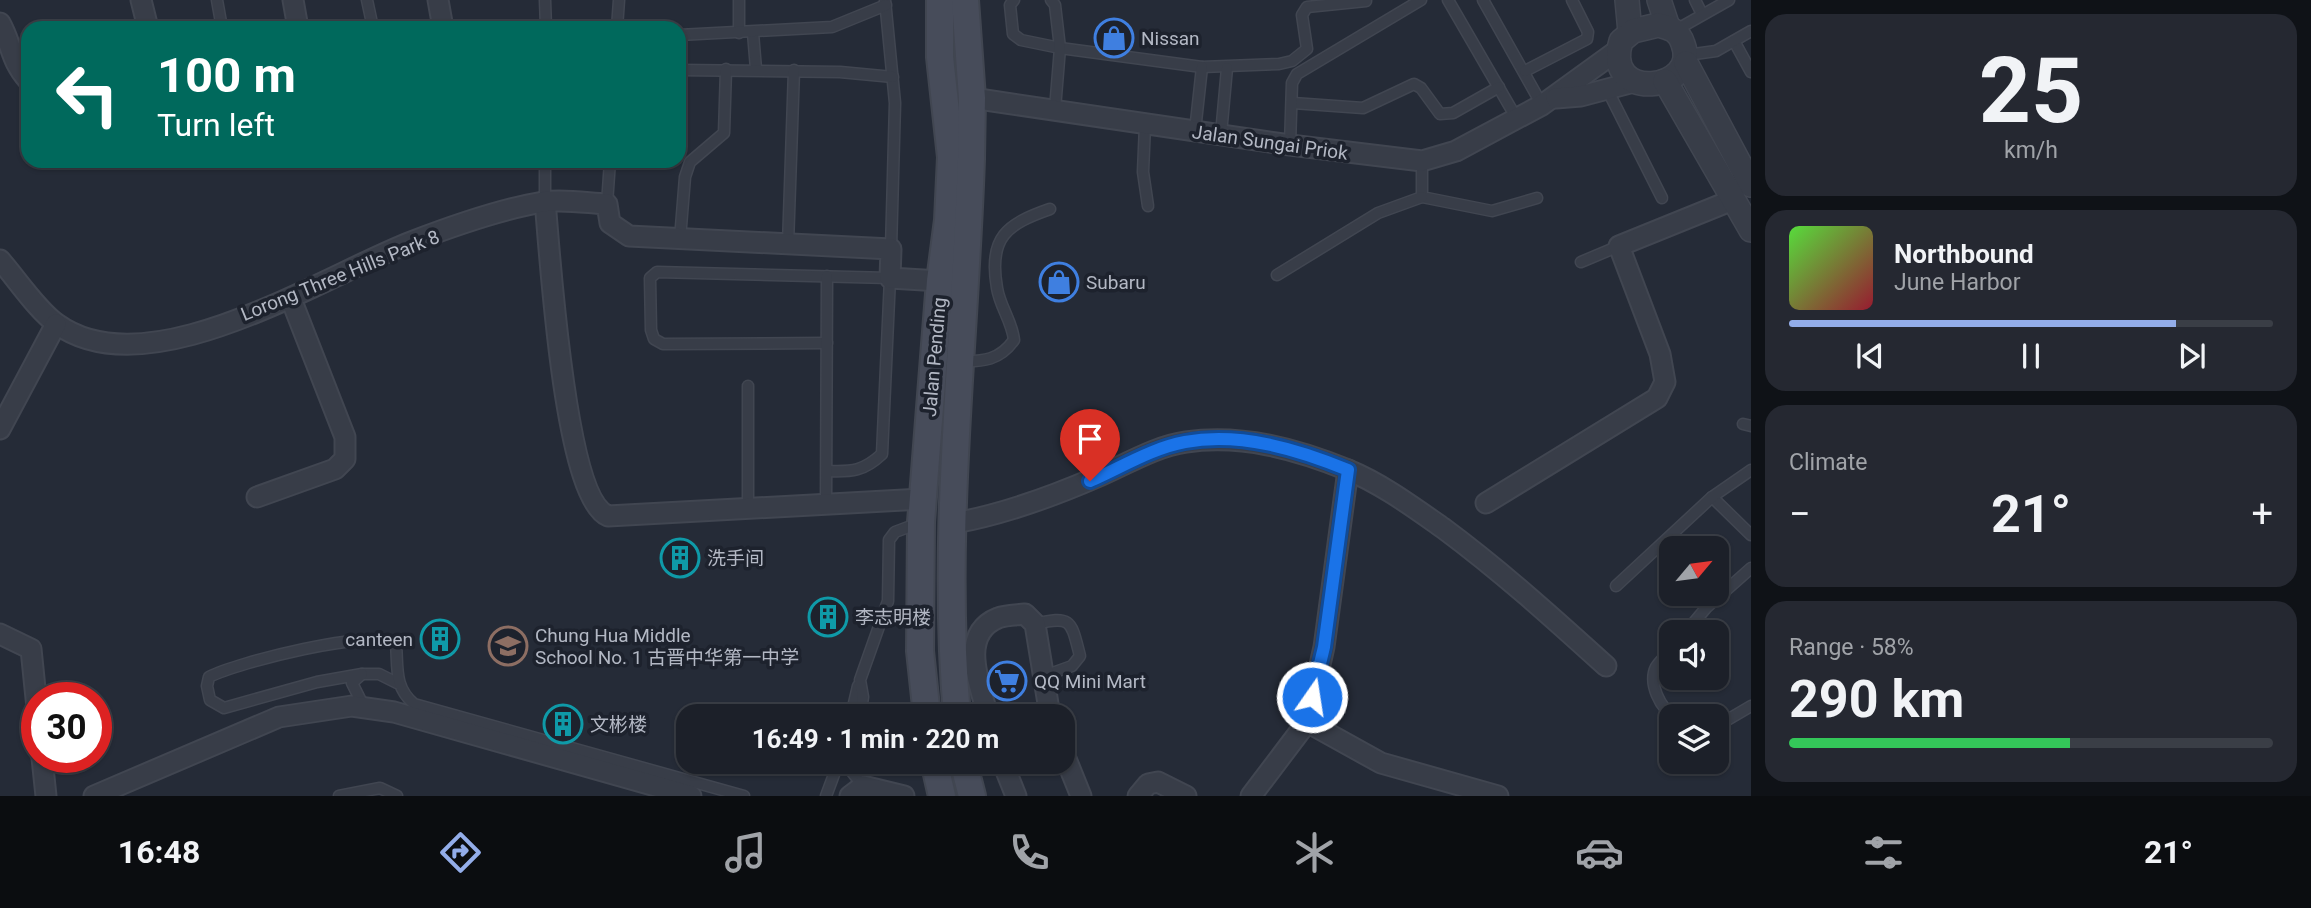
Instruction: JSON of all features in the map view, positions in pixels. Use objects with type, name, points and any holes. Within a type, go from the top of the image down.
[{"type":"main road","points":[[923,0],[940,57]]},
{"type":"main road","name":"Jalan Pending","points":[[926,704],[920,652],[922,510],[940,281],[948,220],[951,157],[940,57],[940,0]]},
{"type":"main road","name":"Jalan Pending","points":[[958,704],[964,653],[955,523],[972,98],[965,0]]},
{"type":"main road","points":[[936,774],[940,795]]},
{"type":"main road","points":[[966,774],[972,796]]},
{"type":"street","points":[[141,0],[146,21]]},
{"type":"street","points":[[293,0],[297,21]]},
{"type":"street","points":[[438,0],[442,21]]},
{"type":"street","points":[[1628,0],[1621,70],[1634,82]]},
{"type":"street","points":[[1659,0],[1744,177],[1751,230]]},
{"type":"street","points":[[0,23],[7,35],[10,55],[21,70]]},
{"type":"street","points":[[1548,101],[1644,27],[1672,29]]},
{"type":"street","points":[[1548,101],[1608,90],[1634,82],[1665,81],[1675,76],[1686,59]]},
{"type":"street","points":[[1665,81],[1744,177]]},
{"type":"street","name":"Jalan Sungai Priok","points":[[972,98],[1145,125],[1422,161],[1456,150],[1548,101]]},
{"type":"street","points":[[1486,503],[1657,398],[1665,382],[1660,354],[1619,246],[1744,177]]},
{"type":"street","points":[[545,201],[559,366],[591,502],[599,512],[608,516],[826,507],[922,510]]},
{"type":"street","name":"Lorong Three Hills Park 8","points":[[0,260],[56,324],[106,344],[149,344],[170,341],[291,299],[410,242],[545,201],[607,204]]},
{"type":"street","points":[[607,204],[610,223],[629,236],[891,249],[890,278],[940,281]]},
{"type":"street","points":[[257,497],[335,469],[345,459],[345,437],[291,299]]},
{"type":"street","points":[[0,429],[56,324]]},
{"type":"street","points":[[955,523],[1020,507],[1184,442],[1227,440],[1305,452],[1366,477],[1417,509],[1502,572],[1606,666]]},
{"type":"street","points":[[1251,796],[1307,722],[1324,647],[1348,470]]},
{"type":"street","points":[[983,704],[964,653],[980,631],[998,617],[1025,614],[1035,624],[1048,704]]},
{"type":"street","points":[[6,637],[31,649],[34,682]]},
{"type":"street","points":[[94,796],[279,717],[363,706],[386,710],[691,796]]},
{"type":"street","points":[[1307,722],[1381,763],[1498,796]]},
{"type":"street","points":[[1007,774],[1016,796]]},
{"type":"street","points":[[1072,774],[1081,796]]},
{"type":"street","points":[[1138,796],[1148,784],[1158,782],[1186,796]]},
{"type":"street","points":[[856,791],[889,790],[904,796]]},
{"type":"lane","points":[[217,0],[221,21]]},
{"type":"lane","points":[[367,0],[372,21]]},
{"type":"lane","points":[[545,0],[545,21]]},
{"type":"lane","points":[[618,21],[619,0]]},
{"type":"lane","points":[[739,0],[739,33]]},
{"type":"lane","points":[[1014,0],[1010,5],[1013,34],[1021,40],[1060,48],[1227,68],[1292,61],[1307,49],[1302,15],[1307,7],[1366,1]]},
{"type":"lane","points":[[1051,0],[1055,5],[1060,48],[1055,109]]},
{"type":"lane","points":[[1290,145],[1292,83],[1297,74],[1421,0]]},
{"type":"lane","points":[[1448,0],[1517,119]]},
{"type":"lane","points":[[1483,0],[1525,71],[1548,101]]},
{"type":"lane","points":[[1525,71],[1587,40],[1588,33],[1572,0]]},
{"type":"lane","points":[[1695,0],[1702,14]]},
{"type":"lane","points":[[1672,29],[1729,0]]},
{"type":"lane","points":[[686,35],[832,27],[885,2],[895,103],[891,249]]},
{"type":"lane","points":[[1686,59],[1716,51],[1751,32]]},
{"type":"lane","points":[[753,33],[756,69]]},
{"type":"lane","points":[[1734,41],[1751,72]]},
{"type":"lane","points":[[1195,131],[1202,67]]},
{"type":"lane","points":[[1221,134],[1227,68]]},
{"type":"lane","points":[[680,239],[685,177],[690,162],[724,133],[726,69]]},
{"type":"lane","points":[[686,70],[794,70],[893,77]]},
{"type":"lane","points":[[788,244],[794,70]]},
{"type":"lane","points":[[1293,103],[1363,108],[1414,84],[1421,88],[1440,114],[1453,113],[1499,87]]},
{"type":"lane","points":[[1608,90],[1662,198]]},
{"type":"lane","points":[[1145,125],[1143,172],[1148,206]]},
{"type":"lane","points":[[1422,161],[1422,197]]},
{"type":"lane","points":[[545,168],[545,201]]},
{"type":"lane","points":[[607,204],[610,168]]},
{"type":"lane","points":[[1277,275],[1378,213],[1422,197],[1493,211],[1537,198]]},
{"type":"lane","points":[[960,362],[991,359],[1008,349],[1014,340],[1013,327],[997,289],[997,259],[1002,236],[1016,221],[1051,209]]},
{"type":"lane","points":[[1581,262],[1619,246]]},
{"type":"lane","points":[[827,343],[663,344],[654,340],[651,330],[650,278],[657,272],[890,278],[882,454],[870,466],[857,472],[828,471]]},
{"type":"lane","points":[[826,507],[827,276]]},
{"type":"lane","points":[[748,386],[748,509]]},
{"type":"lane","points":[[1616,586],[1712,497],[1751,470]]},
{"type":"lane","points":[[1712,497],[1751,535]]},
{"type":"lane","points":[[854,704],[888,601],[889,540],[922,510]]},
{"type":"lane","points":[[1696,620],[1751,568]]},
{"type":"lane","points":[[1035,624],[1060,618],[1067,620],[1073,628],[1080,656],[1072,666],[1044,676]]},
{"type":"lane","points":[[397,683],[379,674],[362,674],[317,682],[224,708],[210,700],[207,686],[209,677],[230,666],[340,643],[387,638],[396,643],[397,683],[402,694],[414,704],[744,796]]},
{"type":"lane","points":[[1659,663],[1655,668],[1654,682],[1657,695],[1663,704]]},
{"type":"lane","points":[[362,674],[352,683],[363,706]]},
{"type":"lane","points":[[860,681],[862,704]]},
{"type":"lane","points":[[386,710],[400,705],[402,694]]},
{"type":"lane","points":[[1729,719],[1751,706]]},
{"type":"lane","points":[[826,796],[834,774]]},
{"type":"lane","points":[[339,796],[380,788],[397,796]]},
{"type":"place","name":"Nissan","points":[[1114,38]]},
{"type":"place","name":"Subaru","points":[[1059,282]]},
{"type":"place","name":"洗手间","points":[[680,558]]},
{"type":"place","name":"李志明楼","points":[[828,617]]},
{"type":"place","name":"canteen","points":[[440,639]]},
{"type":"place","name":"Chung Hua Middle School No. 1 古晋中华第一中学","points":[[508,646]]},
{"type":"place","name":"QQ Mini Mart","points":[[1007,681]]},
{"type":"place","name":"文彬楼","points":[[563,724]]},
{"type":"route","points":[[1090,481],[1184,442],[1227,440],[1305,452],[1348,470],[1324,647],[1312,697]]}]
